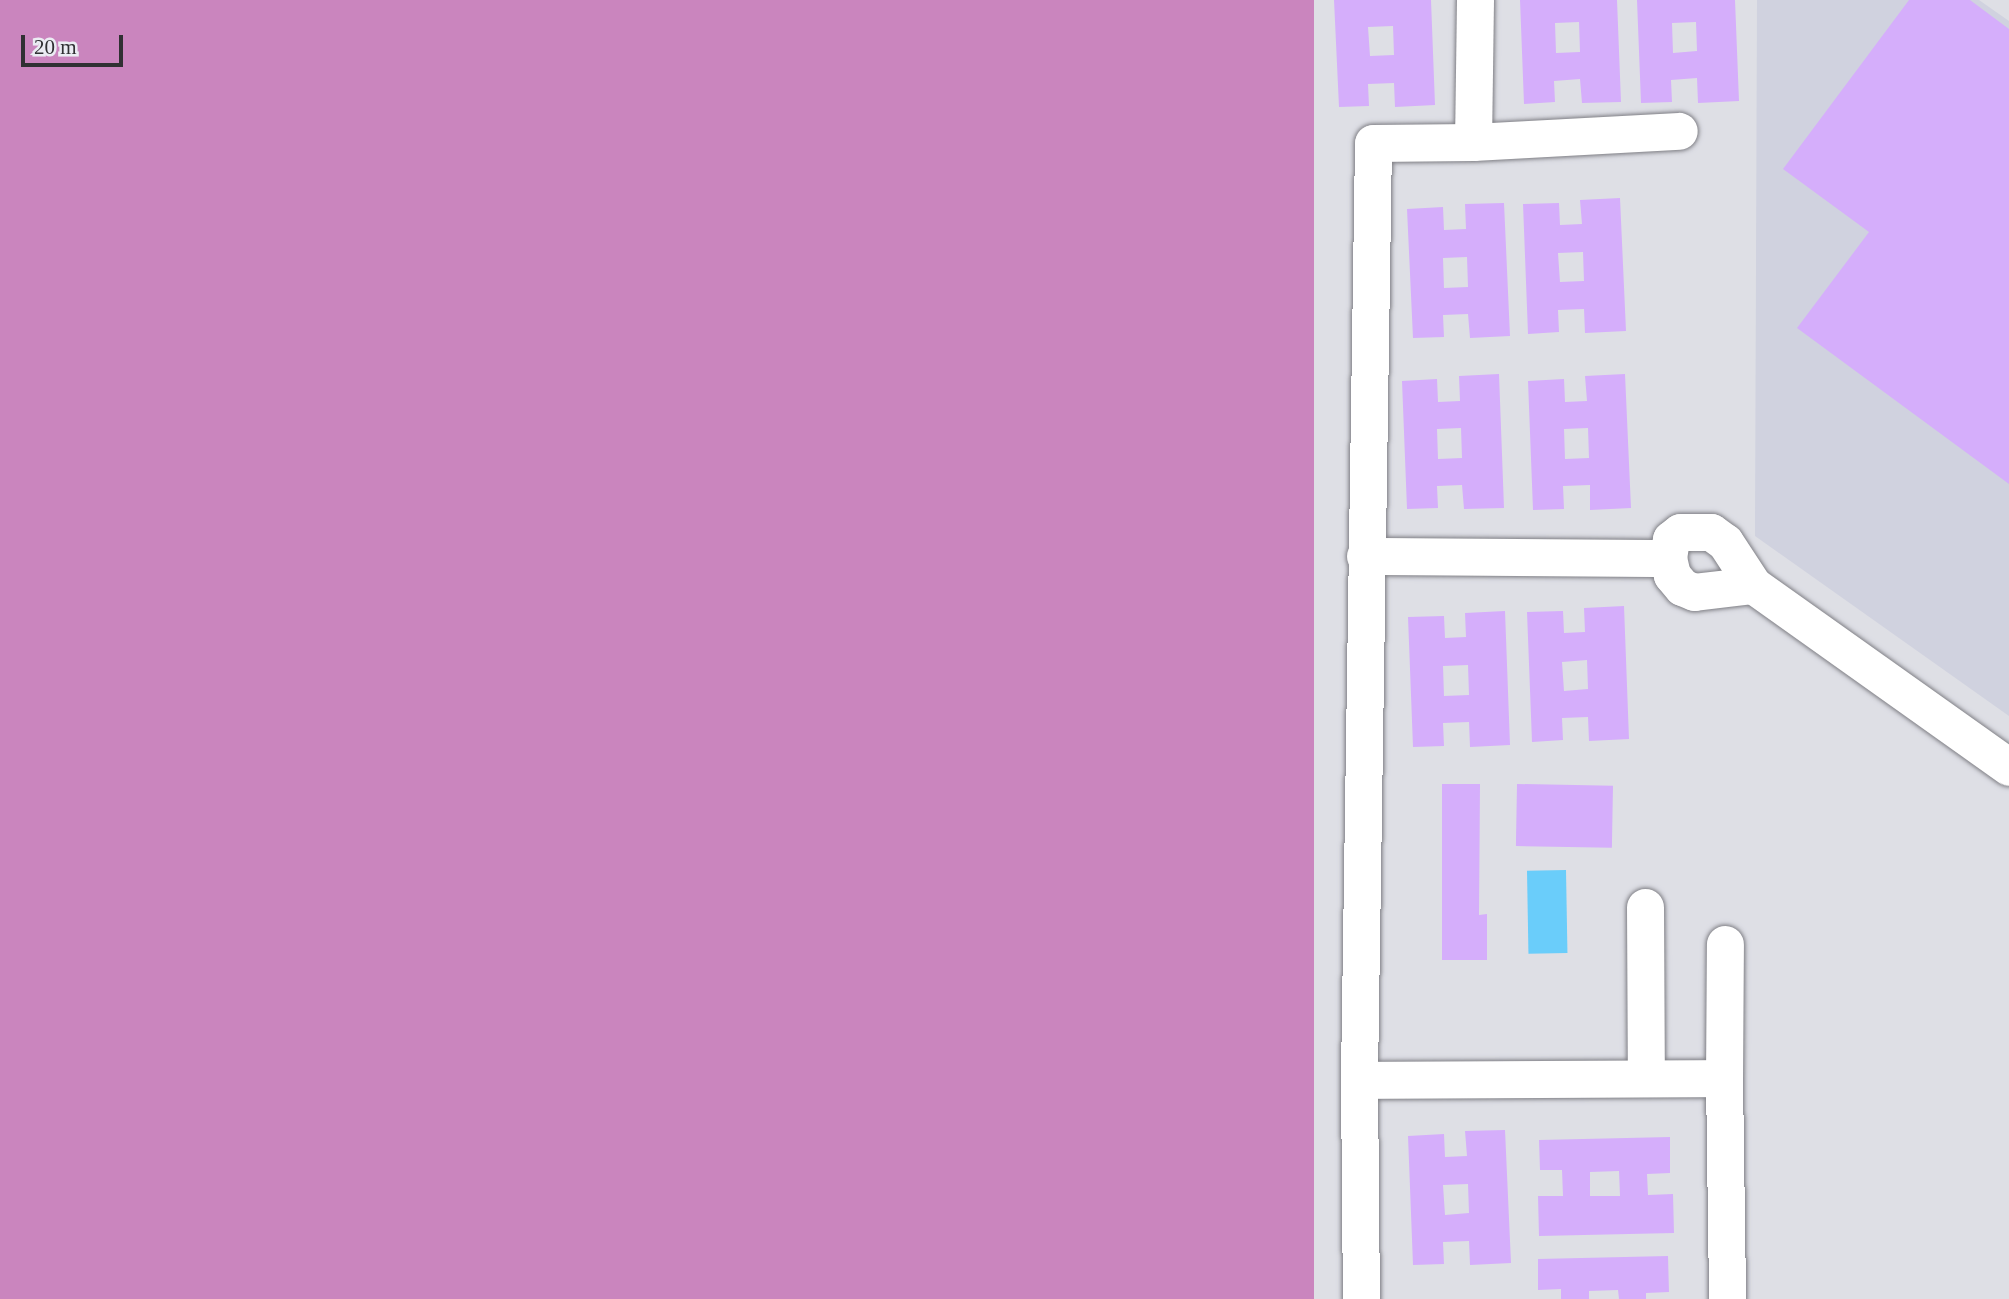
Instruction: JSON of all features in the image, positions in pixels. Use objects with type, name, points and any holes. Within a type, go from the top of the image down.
[{"type":"street","points":[[1473,142],[1475,0]]},
{"type":"street","points":[[1361,1299],[1359,1080],[1373,143],[1473,142],[1679,131]]},
{"type":"street","points":[[1753,585],[1694,592],[1672,575],[1668,558],[1671,539],[1680,532],[1711,532],[1725,542],[1753,585],[2009,767]]},
{"type":"street","points":[[1365,556],[1668,558]]},
{"type":"street","points":[[1645,907],[1646,1078]]},
{"type":"street","points":[[1725,944],[1727,1299]]},
{"type":"street","points":[[1359,1080],[1724,1078]]},
{"type":"shaded area","points":[[0,0],[1314,0],[1314,1299],[0,1299]]},
{"type":"shaded area","points":[[1757,0],[1979,0],[2009,21],[2009,716],[1755,536]]},
{"type":"water","points":[[1566,870],[1567,953],[1528,954],[1527,871]]},
{"type":"building","points":[[1334,0],[1431,0],[1435,105],[1395,107],[1394,83],[1368,84],[1369,106],[1339,107]],"holes":[[[1393,26],[1394,55],[1370,56],[1368,27]]]},
{"type":"building","points":[[1520,0],[1617,0],[1621,102],[1582,103],[1580,79],[1554,81],[1555,102],[1524,104]],"holes":[[[1579,22],[1580,52],[1556,53],[1555,23]]]},
{"type":"building","points":[[1637,0],[1735,0],[1739,101],[1698,103],[1697,78],[1671,80],[1672,102],[1641,103]],"holes":[[[1696,22],[1697,51],[1673,53],[1672,23]]]},
{"type":"building","points":[[1909,0],[1970,0],[2009,29],[2009,484],[1797,328],[1869,232],[1783,169]]},
{"type":"building","points":[[1620,198],[1626,331],[1585,333],[1584,309],[1558,310],[1559,332],[1528,334],[1523,204],[1559,203],[1560,225],[1582,224],[1580,200]],"holes":[[[1583,252],[1584,281],[1560,282],[1558,253]]]},
{"type":"building","points":[[1504,203],[1510,336],[1470,338],[1468,314],[1443,315],[1444,337],[1413,338],[1407,209],[1443,207],[1444,230],[1466,229],[1465,204]],"holes":[[[1467,257],[1468,287],[1444,288],[1443,258]]]},
{"type":"building","points":[[1499,374],[1504,508],[1464,509],[1462,485],[1437,486],[1438,508],[1407,509],[1402,381],[1437,379],[1438,402],[1460,401],[1459,376]],"holes":[[[1461,428],[1462,458],[1438,459],[1437,429]]]},
{"type":"building","points":[[1625,374],[1631,508],[1590,510],[1590,485],[1563,486],[1564,509],[1533,510],[1528,381],[1564,379],[1565,402],[1587,401],[1585,376]],"holes":[[[1588,428],[1589,458],[1565,459],[1564,429]]]},
{"type":"building","points":[[1624,606],[1629,739],[1589,741],[1588,717],[1562,718],[1563,740],[1532,742],[1527,612],[1563,611],[1564,633],[1585,632],[1584,608]],"holes":[[[1587,660],[1588,689],[1564,691],[1562,662]]]},
{"type":"building","points":[[1505,611],[1510,745],[1470,747],[1469,722],[1443,723],[1444,746],[1413,747],[1408,617],[1444,616],[1445,638],[1466,637],[1465,613]],"holes":[[[1468,665],[1469,695],[1444,696],[1443,666]]]},
{"type":"building","points":[[1442,784],[1480,784],[1479,915],[1487,914],[1487,960],[1442,960]]},
{"type":"building","points":[[1517,784],[1613,786],[1612,848],[1516,846]]},
{"type":"building","points":[[1505,1130],[1511,1263],[1470,1265],[1469,1241],[1443,1242],[1444,1264],[1413,1265],[1408,1136],[1444,1134],[1445,1157],[1467,1156],[1465,1131]],"holes":[[[1468,1184],[1469,1213],[1445,1215],[1443,1185]]]},
{"type":"building","points":[[1670,1137],[1670,1173],[1647,1174],[1648,1195],[1673,1194],[1674,1233],[1539,1236],[1538,1196],[1563,1196],[1562,1170],[1540,1170],[1539,1140]],"holes":[[[1619,1171],[1620,1196],[1590,1196],[1590,1172]]]},
{"type":"building","points":[[1668,1256],[1669,1292],[1646,1293],[1646,1299],[1619,1299],[1618,1290],[1589,1291],[1589,1299],[1561,1299],[1561,1289],[1538,1290],[1538,1259]]}]
